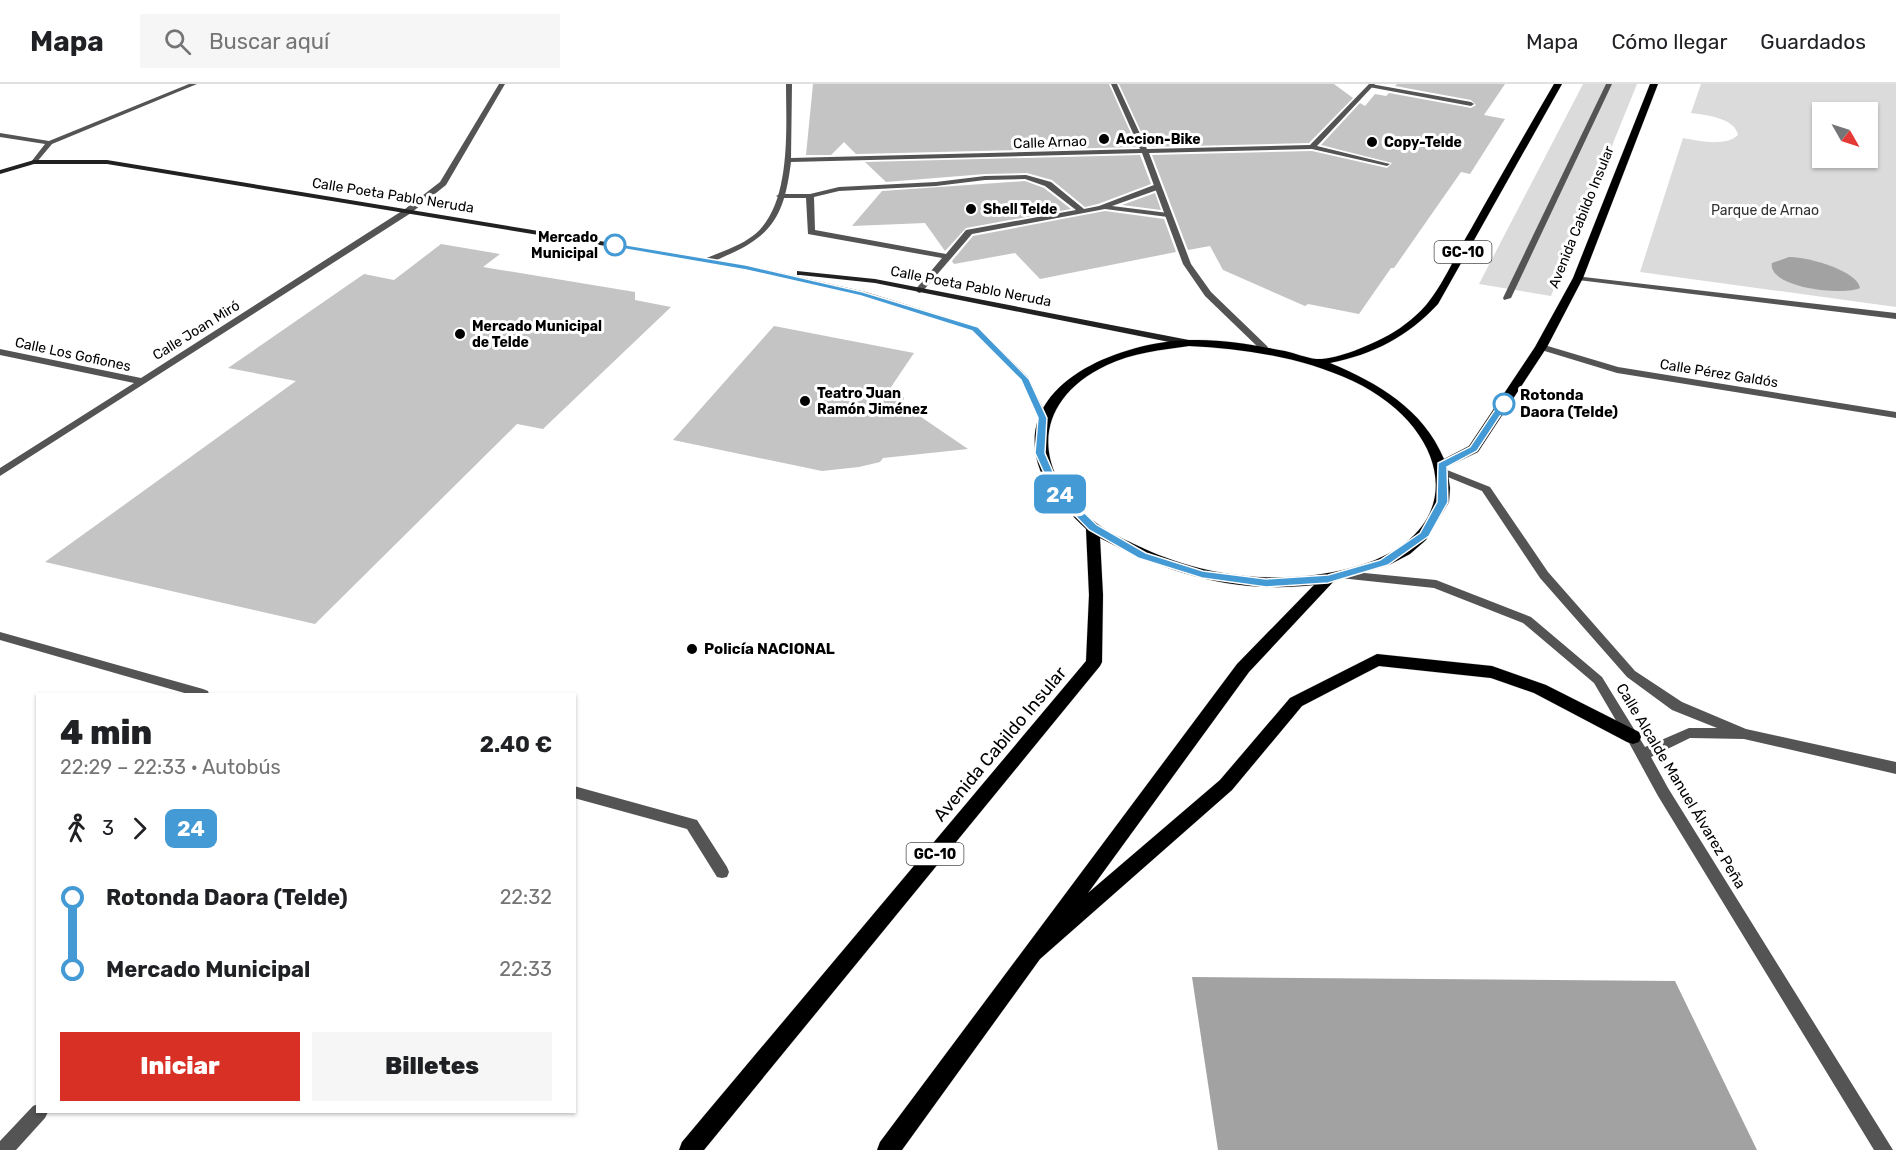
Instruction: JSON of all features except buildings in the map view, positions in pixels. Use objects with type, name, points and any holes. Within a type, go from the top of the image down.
[{"type":"main road","name":"GC-10","points":[[1318,362],[1354,355],[1389,341],[1413,325],[1434,302],[1558,84]]},
{"type":"main road","name":"Avenida Cabildo Insular","points":[[1442,468],[1474,449],[1541,347],[1578,278],[1654,84]]},
{"type":"main road","name":"GC-10","points":[[1189,343],[1226,344],[1264,348],[1318,362],[1361,381],[1398,405],[1426,434],[1442,468],[1443,502],[1424,536],[1384,563],[1336,577],[1266,583],[1202,574],[1142,555],[1093,528],[1057,491],[1040,453],[1043,418],[1063,388],[1096,366],[1139,351],[1189,343]]},
{"type":"main road","name":"Avenida Cabildo Insular","points":[[690,1150],[1094,662],[1096,595],[1093,528]]},
{"type":"main road","name":"GC-10","points":[[888,1150],[1243,668],[1336,577]]},
{"type":"main road","points":[[1033,953],[1226,785],[1296,702],[1377,660],[1491,672],[1540,689],[1633,737]]},
{"type":"street","points":[[34,162],[50,143],[194,84]]},
{"type":"street","name":"Calle Joan Miró","points":[[0,473],[408,211],[443,183],[502,84]]},
{"type":"street","points":[[707,261],[758,235],[774,219],[789,160],[789,84]]},
{"type":"street","points":[[1113,84],[1145,152],[1186,264],[1208,294],[1264,348]]},
{"type":"street","points":[[1507,298],[1609,84]]},
{"type":"street","points":[[1312,147],[1372,85],[1471,104]]},
{"type":"street","points":[[0,135],[50,143]]},
{"type":"street","name":"Calle Arnao","points":[[789,160],[1312,147],[1387,164]]},
{"type":"street","name":"Calle Poeta Pablo Neruda","points":[[0,172],[34,162],[107,162],[707,261],[875,281],[1189,343]]},
{"type":"street","points":[[780,196],[810,196],[839,189],[1026,177],[1048,184],[1082,210]]},
{"type":"street","points":[[919,290],[969,232],[1101,207],[1157,187]]},
{"type":"street","points":[[810,196],[811,232],[948,257]]},
{"type":"street","points":[[1101,207],[1168,215]]},
{"type":"street","name":"Calle Poeta Pablo Neruda","points":[[746,267],[863,294],[975,329],[1025,379],[1043,418]]},
{"type":"street","points":[[1578,278],[1896,316]]},
{"type":"street","name":"Calle Pérez Galdós","points":[[1541,347],[1617,370],[1896,415]]},
{"type":"street","name":"Calle Los Gofiones","points":[[0,352],[140,381]]},
{"type":"street","name":"Calle Alcalde Manuel Álvarez Peña","points":[[1442,468],[1486,489],[1544,575],[1631,674],[1677,706],[1744,734]]},
{"type":"street","name":"Calle Alcalde Manuel Álvarez Peña","points":[[1336,577],[1436,584],[1527,620],[1598,680],[1664,792],[1884,1150]]},
{"type":"street","points":[[0,636],[200,693]]},
{"type":"street","points":[[1643,753],[1689,733],[1744,734],[1896,768]]},
{"type":"street","points":[[576,793],[692,824],[722,872]]},
{"type":"street","points":[[4,1150],[38,1113]]},
{"type":"green space","points":[[1583,84],[1637,84],[1551,296],[1479,284]]},
{"type":"green space","name":"Parque de Arnao","points":[[1701,84],[1896,84],[1896,307],[1640,272],[1683,138],[1719,142],[1733,139],[1738,135],[1732,125],[1712,116],[1691,113]]},
{"type":"shaded area","points":[[1789,257],[1807,259],[1841,270],[1857,282],[1860,288],[1839,291],[1824,290],[1808,288],[1782,279],[1774,272],[1772,263]]},
{"type":"shaded area","points":[[1192,977],[1675,981],[1757,1150],[1218,1150]]},
{"type":"bus line","name":"24","points":[[615,245],[746,267],[863,294],[975,329],[1025,379],[1043,418],[1040,453],[1057,491],[1093,528],[1142,555],[1202,574],[1266,583],[1328,579],[1384,563],[1424,536],[1443,502],[1442,465],[1474,449],[1504,404]]},
{"type":"place","name":"Accion-Bike","points":[[1104,139]]},
{"type":"place","name":"Copy-Telde","points":[[1372,142]]},
{"type":"place","name":"Shell Telde","points":[[971,209]]},
{"type":"place","name":"Mercado Municipal","points":[[615,245]]},
{"type":"place","name":"Mercado Municipal de Telde","points":[[460,334]]},
{"type":"place","name":"Teatro Juan Ramón Jiménez","points":[[805,401]]},
{"type":"place","name":"Rotonda Daora (Telde)","points":[[1504,404]]},
{"type":"place","name":"Policía NACIONAL","points":[[692,649]]}]
